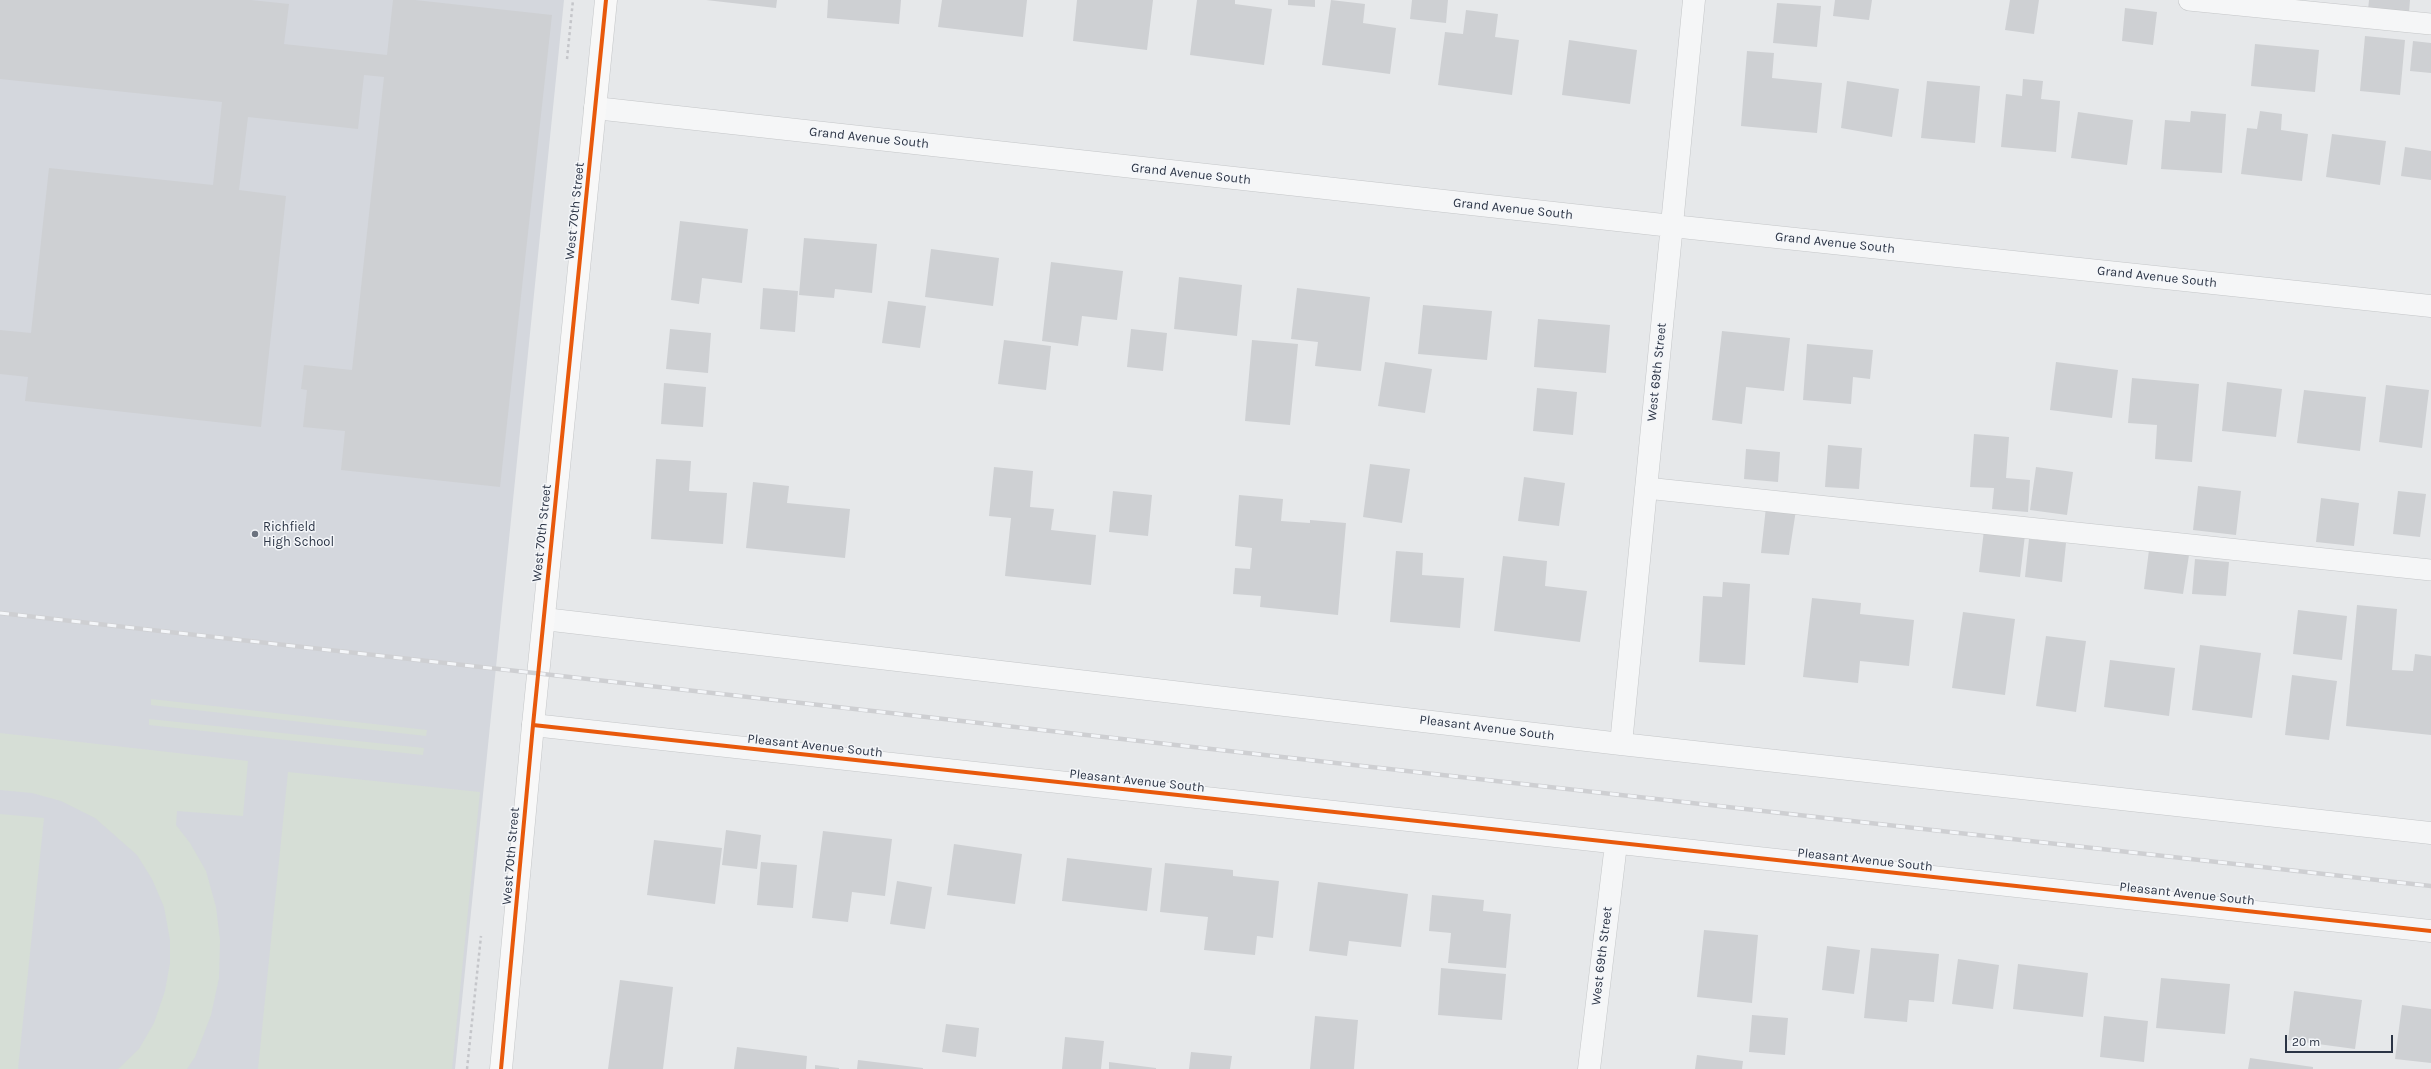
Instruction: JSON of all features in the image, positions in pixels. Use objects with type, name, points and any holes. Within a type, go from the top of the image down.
[{"type":"street","name":"West 70th Street","points":[[501,1069],[533,725],[606,0]]},
{"type":"street","name":"West 69th Street","points":[[1621,744],[1694,0]]},
{"type":"street","name":"Grand Avenue South","points":[[595,108],[1672,226],[2431,306]]},
{"type":"street","name":"Pleasant Avenue South","points":[[544,619],[1621,744],[2431,833]]},
{"type":"street","name":"Pleasant Avenue South","points":[[533,725],[1616,844],[2431,930]]},
{"type":"street","name":"West 69th Street","points":[[1588,1069],[1616,844]]},
{"type":"lane","points":[[2189,0],[2431,24]]},
{"type":"lane","points":[[1646,488],[2431,570]]},
{"type":"shaded area","name":"Richfield High School","points":[[0,0],[564,0],[455,1069],[0,1069]]},
{"type":"shaded area","points":[[151,699],[427,730],[426,736],[151,705]]},
{"type":"shaded area","points":[[149,719],[424,748],[423,755],[149,725]]},
{"type":"shaded area","points":[[0,733],[248,761],[243,816],[177,811],[176,825],[190,843],[206,871],[216,907],[220,940],[219,978],[211,1015],[195,1057],[187,1069],[118,1069],[139,1049],[154,1023],[165,991],[170,963],[170,940],[164,907],[152,879],[137,855],[95,818],[61,801],[32,793],[0,790]]},
{"type":"shaded area","points":[[288,772],[480,792],[452,1069],[258,1069]]},
{"type":"shaded area","points":[[0,814],[44,818],[18,1069],[0,1069]]},
{"type":"building","points":[[0,0],[251,0],[289,4],[284,44],[387,55],[393,0],[415,0],[552,15],[500,487],[341,470],[345,431],[303,427],[307,390],[301,389],[304,365],[352,370],[384,77],[364,75],[358,129],[248,117],[239,190],[286,196],[261,427],[25,401],[28,377],[0,374],[0,330],[31,333],[49,168],[213,185],[222,102],[0,79]]},
{"type":"building","points":[[706,0],[777,0],[776,8]]},
{"type":"building","points":[[828,0],[901,0],[899,24],[827,18]]},
{"type":"building","points":[[942,0],[1027,0],[1023,37],[938,27]]},
{"type":"building","points":[[1077,0],[1153,0],[1147,50],[1073,41]]},
{"type":"building","points":[[1197,0],[1235,0],[1235,4],[1272,9],[1264,65],[1190,55]]},
{"type":"building","points":[[1288,0],[1315,0],[1315,7],[1288,5]]},
{"type":"building","points":[[1331,0],[1365,4],[1363,23],[1396,28],[1390,74],[1322,65]]},
{"type":"building","points":[[1412,0],[1448,0],[1446,23],[1410,19]]},
{"type":"building","points":[[1835,0],[1872,0],[1869,20],[1833,16]]},
{"type":"building","points":[[2010,0],[2039,0],[2034,34],[2005,30]]},
{"type":"building","points":[[2369,0],[2410,0],[2409,13],[2368,10]]},
{"type":"building","points":[[1777,3],[1821,6],[1817,47],[1773,43]]},
{"type":"building","points":[[2125,8],[2157,12],[2153,45],[2122,41]]},
{"type":"building","points":[[1466,10],[1498,14],[1495,37],[1519,40],[1512,95],[1438,85],[1445,32],[1463,34]]},
{"type":"building","points":[[2365,36],[2405,40],[2400,95],[2360,91]]},
{"type":"building","points":[[1569,40],[1637,50],[1630,104],[1562,95]]},
{"type":"building","points":[[2413,41],[2431,43],[2431,73],[2410,71]]},
{"type":"building","points":[[2255,44],[2319,50],[2315,92],[2251,86]]},
{"type":"building","points":[[1747,51],[1774,53],[1772,78],[1822,83],[1817,133],[1741,126]]},
{"type":"building","points":[[2023,79],[2043,81],[2041,99],[2060,101],[2056,152],[2001,147],[2006,94],[2022,96]]},
{"type":"building","points":[[1847,81],[1899,89],[1892,137],[1841,128]]},
{"type":"building","points":[[1927,81],[1980,86],[1975,143],[1921,138]]},
{"type":"building","points":[[2191,111],[2226,114],[2222,173],[2161,169],[2165,120],[2190,122]]},
{"type":"building","points":[[2260,111],[2282,114],[2281,130],[2308,134],[2302,181],[2241,174],[2247,128],[2257,129]]},
{"type":"building","points":[[2078,112],[2133,120],[2127,165],[2071,158]]},
{"type":"building","points":[[2332,134],[2386,141],[2380,185],[2326,177]]},
{"type":"building","points":[[2405,147],[2431,151],[2431,180],[2401,176]]},
{"type":"building","points":[[680,221],[748,229],[742,283],[702,278],[699,304],[671,300]]},
{"type":"building","points":[[804,238],[877,244],[872,293],[835,289],[834,298],[799,295]]},
{"type":"building","points":[[931,249],[999,258],[993,306],[925,297]]},
{"type":"building","points":[[1051,262],[1123,271],[1117,320],[1082,316],[1078,346],[1042,341]]},
{"type":"building","points":[[1179,277],[1242,285],[1237,336],[1174,329]]},
{"type":"building","points":[[763,288],[798,291],[795,332],[760,329]]},
{"type":"building","points":[[1297,288],[1370,297],[1361,371],[1315,366],[1318,342],[1291,339]]},
{"type":"building","points":[[888,301],[926,306],[920,348],[882,343]]},
{"type":"building","points":[[1423,305],[1492,311],[1487,360],[1418,354]]},
{"type":"building","points":[[1538,319],[1610,325],[1606,373],[1534,367]]},
{"type":"building","points":[[670,329],[711,333],[708,373],[666,369]]},
{"type":"building","points":[[1131,329],[1167,333],[1163,371],[1127,367]]},
{"type":"building","points":[[1722,331],[1790,338],[1784,391],[1746,387],[1742,424],[1712,420]]},
{"type":"building","points":[[1004,340],[1051,346],[1046,390],[998,384]]},
{"type":"building","points":[[1252,340],[1298,344],[1290,425],[1245,421]]},
{"type":"building","points":[[1807,344],[1873,350],[1870,379],[1853,377],[1851,404],[1803,400]]},
{"type":"building","points":[[1385,362],[1432,369],[1425,413],[1378,406]]},
{"type":"building","points":[[2056,362],[2118,370],[2112,418],[2050,410]]},
{"type":"building","points":[[2132,378],[2199,384],[2192,462],[2155,459],[2157,425],[2128,423]]},
{"type":"building","points":[[2227,382],[2282,389],[2276,437],[2222,431]]},
{"type":"building","points":[[664,383],[706,387],[703,427],[661,424]]},
{"type":"building","points":[[2386,385],[2429,390],[2422,448],[2379,442]]},
{"type":"building","points":[[1537,388],[1577,392],[1573,435],[1533,431]]},
{"type":"building","points":[[2304,390],[2366,397],[2360,451],[2297,443]]},
{"type":"building","points":[[1974,434],[2009,437],[2006,478],[2030,480],[2028,512],[1992,509],[1994,488],[1970,487]]},
{"type":"building","points":[[1828,445],[1862,448],[1859,489],[1825,487]]},
{"type":"building","points":[[1746,449],[1780,452],[1778,482],[1744,479]]},
{"type":"building","points":[[656,459],[691,461],[689,491],[727,493],[723,544],[651,539]]},
{"type":"building","points":[[1370,464],[1410,469],[1402,523],[1363,517]]},
{"type":"building","points":[[994,467],[1033,471],[1030,507],[1054,509],[1051,530],[1096,535],[1091,585],[1005,576],[1011,518],[989,516]]},
{"type":"building","points":[[2036,467],[2073,472],[2067,515],[2030,510]]},
{"type":"building","points":[[1524,477],[1565,483],[1559,526],[1518,521]]},
{"type":"building","points":[[753,482],[789,486],[787,503],[850,509],[845,558],[746,548]]},
{"type":"building","points":[[2198,486],[2241,491],[2236,535],[2193,530]]},
{"type":"building","points":[[1113,491],[1152,495],[1148,536],[1109,532]]},
{"type":"building","points":[[2398,491],[2426,494],[2420,537],[2393,534]]},
{"type":"building","points":[[1239,495],[1283,499],[1281,521],[1310,523],[1310,520],[1346,523],[1338,615],[1260,607],[1261,596],[1233,594],[1235,568],[1250,569],[1252,548],[1235,546]]},
{"type":"building","points":[[2321,498],[2359,503],[2354,546],[2316,542]]},
{"type":"building","points":[[1766,507],[1796,510],[1789,555],[1761,553]]},
{"type":"building","points":[[1984,530],[2025,535],[2020,577],[1979,572]]},
{"type":"building","points":[[2029,539],[2066,543],[2062,582],[2025,577]]},
{"type":"building","points":[[2149,550],[2189,555],[2183,594],[2144,589]]},
{"type":"building","points":[[1396,551],[1423,553],[1422,575],[1464,578],[1460,628],[1390,622]]},
{"type":"building","points":[[1503,556],[1547,561],[1545,586],[1587,591],[1580,642],[1494,631]]},
{"type":"building","points":[[2195,559],[2229,562],[2226,596],[2192,594]]},
{"type":"building","points":[[1723,582],[1750,584],[1745,665],[1699,662],[1703,596],[1722,597]]},
{"type":"building","points":[[1812,598],[1861,603],[1860,614],[1914,620],[1909,666],[1860,661],[1858,683],[1803,677]]},
{"type":"building","points":[[2357,605],[2397,609],[2392,670],[2413,671],[2415,654],[2431,656],[2431,735],[2346,726]]},
{"type":"building","points":[[2298,610],[2347,616],[2342,660],[2293,654]]},
{"type":"building","points":[[1963,612],[2015,619],[2005,695],[1952,688]]},
{"type":"building","points":[[2046,636],[2086,641],[2076,712],[2036,706]]},
{"type":"building","points":[[2200,645],[2261,653],[2252,718],[2192,710]]},
{"type":"building","points":[[2110,660],[2175,668],[2169,716],[2104,707]]},
{"type":"building","points":[[2292,675],[2337,681],[2329,740],[2285,735]]},
{"type":"building","points":[[726,830],[761,835],[757,869],[722,865]]},
{"type":"building","points":[[823,831],[892,839],[885,896],[852,892],[848,922],[812,918]]},
{"type":"building","points":[[654,840],[722,848],[715,904],[647,895]]},
{"type":"building","points":[[954,844],[1022,854],[1015,904],[947,895]]},
{"type":"building","points":[[1067,858],[1152,868],[1147,911],[1062,901]]},
{"type":"building","points":[[761,862],[797,865],[793,908],[757,905]]},
{"type":"building","points":[[1165,863],[1233,870],[1233,876],[1279,881],[1273,938],[1257,936],[1255,955],[1204,950],[1208,917],[1160,912]]},
{"type":"building","points":[[897,881],[932,887],[925,929],[890,924]]},
{"type":"building","points":[[1318,882],[1408,894],[1401,947],[1349,941],[1347,956],[1309,951]]},
{"type":"building","points":[[1432,895],[1484,900],[1483,911],[1511,914],[1506,968],[1448,963],[1451,933],[1429,931]]},
{"type":"building","points":[[1704,930],[1758,935],[1752,1003],[1697,997]]},
{"type":"building","points":[[1827,946],[1860,950],[1854,994],[1822,990]]},
{"type":"building","points":[[1871,948],[1939,954],[1934,1002],[1909,1000],[1907,1022],[1864,1018]]},
{"type":"building","points":[[1958,959],[1999,965],[1993,1009],[1952,1004]]},
{"type":"building","points":[[2018,964],[2088,973],[2083,1017],[2013,1009]]},
{"type":"building","points":[[1441,968],[1506,974],[1502,1020],[1438,1015]]},
{"type":"building","points":[[2161,978],[2230,984],[2225,1034],[2156,1028]]},
{"type":"building","points":[[620,980],[673,987],[663,1069],[608,1069]]},
{"type":"building","points":[[2294,991],[2362,1000],[2355,1049],[2288,1040]]},
{"type":"building","points":[[2402,1005],[2431,1009],[2431,1063],[2395,1059]]},
{"type":"building","points":[[1752,1015],[1788,1018],[1785,1055],[1749,1052]]},
{"type":"building","points":[[1315,1016],[1358,1020],[1354,1069],[1310,1069]]},
{"type":"building","points":[[2104,1016],[2148,1021],[2144,1062],[2100,1057]]},
{"type":"building","points":[[946,1024],[979,1028],[976,1057],[942,1052]]},
{"type":"building","points":[[1065,1037],[1104,1041],[1101,1069],[1062,1069]]},
{"type":"building","points":[[737,1047],[807,1056],[806,1069],[734,1069]]},
{"type":"building","points":[[1191,1052],[1232,1056],[1230,1069],[1189,1069]]},
{"type":"building","points":[[1697,1055],[1743,1061],[1742,1069],[1695,1069]]},
{"type":"building","points":[[2250,1058],[2313,1067],[2313,1069],[2248,1069]]},
{"type":"building","points":[[858,1060],[923,1068],[923,1069],[857,1069]]},
{"type":"building","points":[[1109,1062],[1156,1068],[1156,1069],[1109,1069]]},
{"type":"building","points":[[815,1065],[839,1068],[839,1069],[815,1069]]},
{"type":"railway","points":[[0,613],[2431,886]]},
{"type":"cycle path","points":[[501,1069],[533,725],[606,0]]},
{"type":"cycle path","points":[[533,725],[2431,931]]},
{"type":"place","name":"Richfield High School","points":[[255,534]]}]
